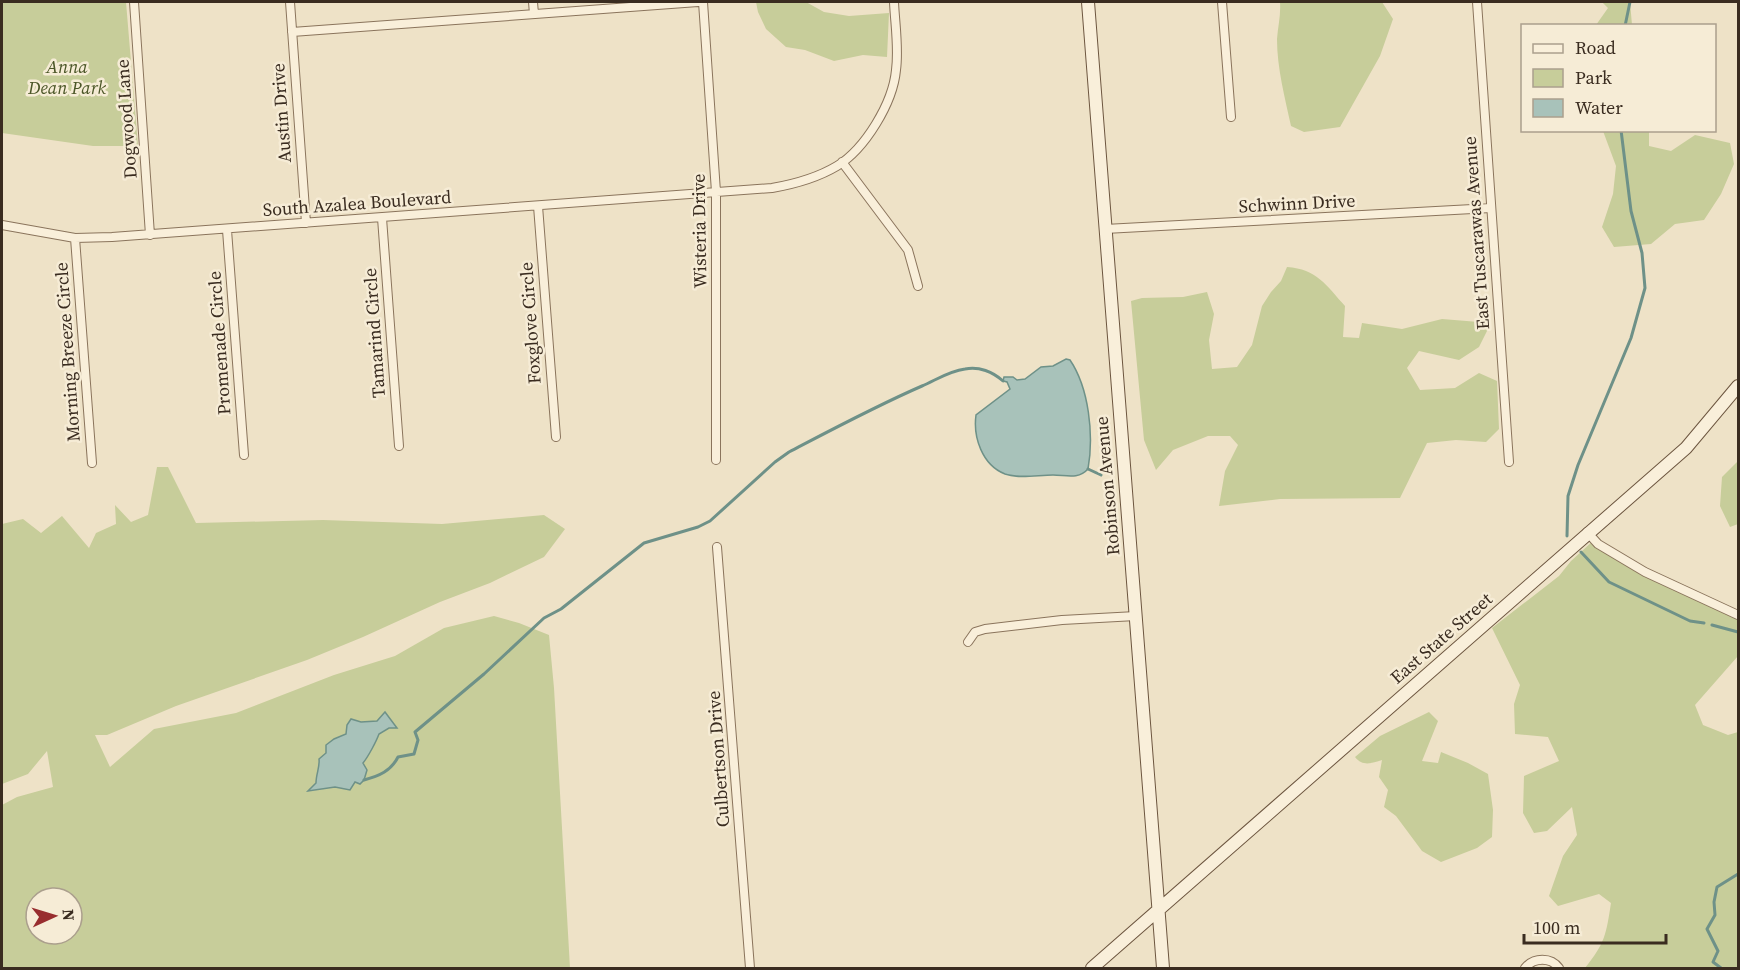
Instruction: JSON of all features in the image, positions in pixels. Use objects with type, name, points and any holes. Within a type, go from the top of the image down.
[{"type":"main road","name":"Robinson Avenue","points":[[1088,2],[1163,969]]},
{"type":"main road","name":"East State Street","points":[[1092,969],[1587,532],[1686,448],[1738,386]]},
{"type":"street","name":"Dogwood Lane","points":[[134,2],[150,234]]},
{"type":"street","name":"Austin Drive","points":[[290,2],[306,223]]},
{"type":"street","points":[[533,2],[534,14]]},
{"type":"street","points":[[292,32],[700,2]]},
{"type":"street","name":"Wisteria Drive","points":[[700,2],[716,192],[716,460]]},
{"type":"street","name":"South Azalea Boulevard","points":[[2,225],[75,238],[227,230],[788,185],[819,175],[842,162],[870,131],[886,104],[893,86],[897,52],[894,2]]},
{"type":"street","points":[[1222,2],[1231,117]]},
{"type":"street","name":"East Tuscarawas Avenue","points":[[1477,2],[1509,462]]},
{"type":"street","points":[[842,162],[908,250],[918,286]]},
{"type":"street","name":"Foxglove Circle","points":[[538,206],[556,437]]},
{"type":"street","name":"Schwinn Drive","points":[[1105,229],[1491,208]]},
{"type":"street","name":"Tamarind Circle","points":[[382,218],[399,446]]},
{"type":"street","name":"Promenade Circle","points":[[227,230],[244,455]]},
{"type":"street","name":"Morning Breeze Circle","points":[[75,238],[92,463]]},
{"type":"street","points":[[1587,532],[1598,544],[1646,572],[1738,615]]},
{"type":"street","name":"Culbertson Drive","points":[[717,547],[750,969]]},
{"type":"street","points":[[968,642],[975,632],[985,629],[1062,620],[1136,616]]},
{"type":"street","points":[[1525,969],[1535,961],[1547,960],[1553,961],[1559,969]]},
{"type":"green space","name":"Anna Dean Park","points":[[2,2],[126,2],[138,146],[93,146],[2,133]]},
{"type":"green space","points":[[756,2],[806,2],[824,12],[849,16],[889,13],[887,57],[863,55],[834,61],[805,50],[786,47],[766,29]]},
{"type":"green space","points":[[1280,2],[1382,2],[1393,19],[1380,56],[1340,127],[1304,132],[1291,126],[1277,50]]},
{"type":"green space","points":[[1602,2],[1630,2],[1632,24],[1597,24],[1608,8]]},
{"type":"green space","points":[[1603,132],[1649,132],[1649,146],[1671,151],[1695,135],[1730,143],[1734,164],[1721,194],[1704,220],[1675,224],[1651,244],[1614,247],[1602,227],[1613,194],[1616,166]]},
{"type":"green space","points":[[1287,267],[1306,271],[1320,279],[1345,306],[1343,337],[1359,338],[1362,323],[1402,329],[1442,319],[1491,323],[1479,347],[1459,360],[1419,351],[1407,368],[1420,390],[1455,388],[1479,373],[1497,381],[1499,429],[1486,442],[1456,440],[1427,443],[1400,498],[1280,499],[1219,506],[1225,471],[1238,445],[1230,436],[1208,436],[1173,450],[1156,470],[1144,440],[1131,301],[1142,298],[1183,297],[1207,292],[1214,314],[1209,340],[1212,369],[1237,367],[1252,345],[1262,306],[1281,281]]},
{"type":"green space","points":[[1738,461],[1738,524],[1730,527],[1720,506],[1722,477]]},
{"type":"green space","points":[[157,467],[168,467],[196,523],[323,520],[442,524],[544,515],[565,529],[544,557],[490,583],[440,602],[307,660],[176,706],[107,735],[95,735],[110,767],[154,729],[236,713],[334,675],[395,656],[444,628],[494,616],[549,635],[570,968],[2,968],[2,805],[17,797],[53,787],[47,751],[28,774],[2,784],[2,524],[23,519],[41,533],[62,516],[89,548],[96,533],[116,524],[115,505],[131,522],[148,515]]},
{"type":"green space","points":[[1594,540],[1738,615],[1738,656],[1695,705],[1703,725],[1728,735],[1738,732],[1738,968],[1585,968],[1604,938],[1611,903],[1599,894],[1558,906],[1549,896],[1563,856],[1577,835],[1572,807],[1547,831],[1534,833],[1523,813],[1524,776],[1559,761],[1548,737],[1515,734],[1514,704],[1520,685],[1492,628],[1559,576],[1571,561]]},
{"type":"green space","points":[[1429,712],[1438,721],[1422,761],[1438,763],[1441,752],[1488,774],[1493,810],[1492,837],[1477,848],[1441,862],[1422,851],[1396,816],[1384,807],[1388,790],[1379,777],[1382,760],[1364,763],[1355,757],[1380,736]]},
{"type":"water","points":[[1066,359],[1070,360],[1076,371],[1086,398],[1090,427],[1088,469],[1080,475],[1072,476],[1016,476],[997,470],[990,464],[981,449],[976,432],[976,415],[1010,389],[1007,382],[1003,381],[1004,377],[1025,379],[1041,367],[1053,366]]},
{"type":"water","points":[[385,712],[397,728],[389,728],[379,734],[363,763],[367,770],[364,780],[360,784],[355,782],[350,790],[335,787],[308,791],[316,783],[319,759],[326,753],[326,745],[346,734],[347,725],[351,719],[361,722],[377,721]]},
{"type":"waterway","points":[[1625,24],[1630,2]]},
{"type":"waterway","points":[[1567,536],[1568,496],[1578,465],[1631,338],[1645,288],[1642,253],[1631,211],[1621,132]]},
{"type":"waterway","points":[[364,780],[384,772],[398,757],[414,754],[418,740],[415,732],[484,674],[544,618],[561,609],[644,543],[698,527],[710,521],[789,452],[871,410],[959,370],[981,369],[1003,381]]},
{"type":"waterway","points":[[1088,469],[1101,475]]},
{"type":"waterway","points":[[1581,552],[1609,582],[1690,621],[1704,623]]},
{"type":"waterway","points":[[1712,625],[1738,632]]},
{"type":"waterway","points":[[1721,968],[1713,962],[1718,951],[1707,929],[1715,915],[1714,902],[1717,887],[1738,874]]}]
